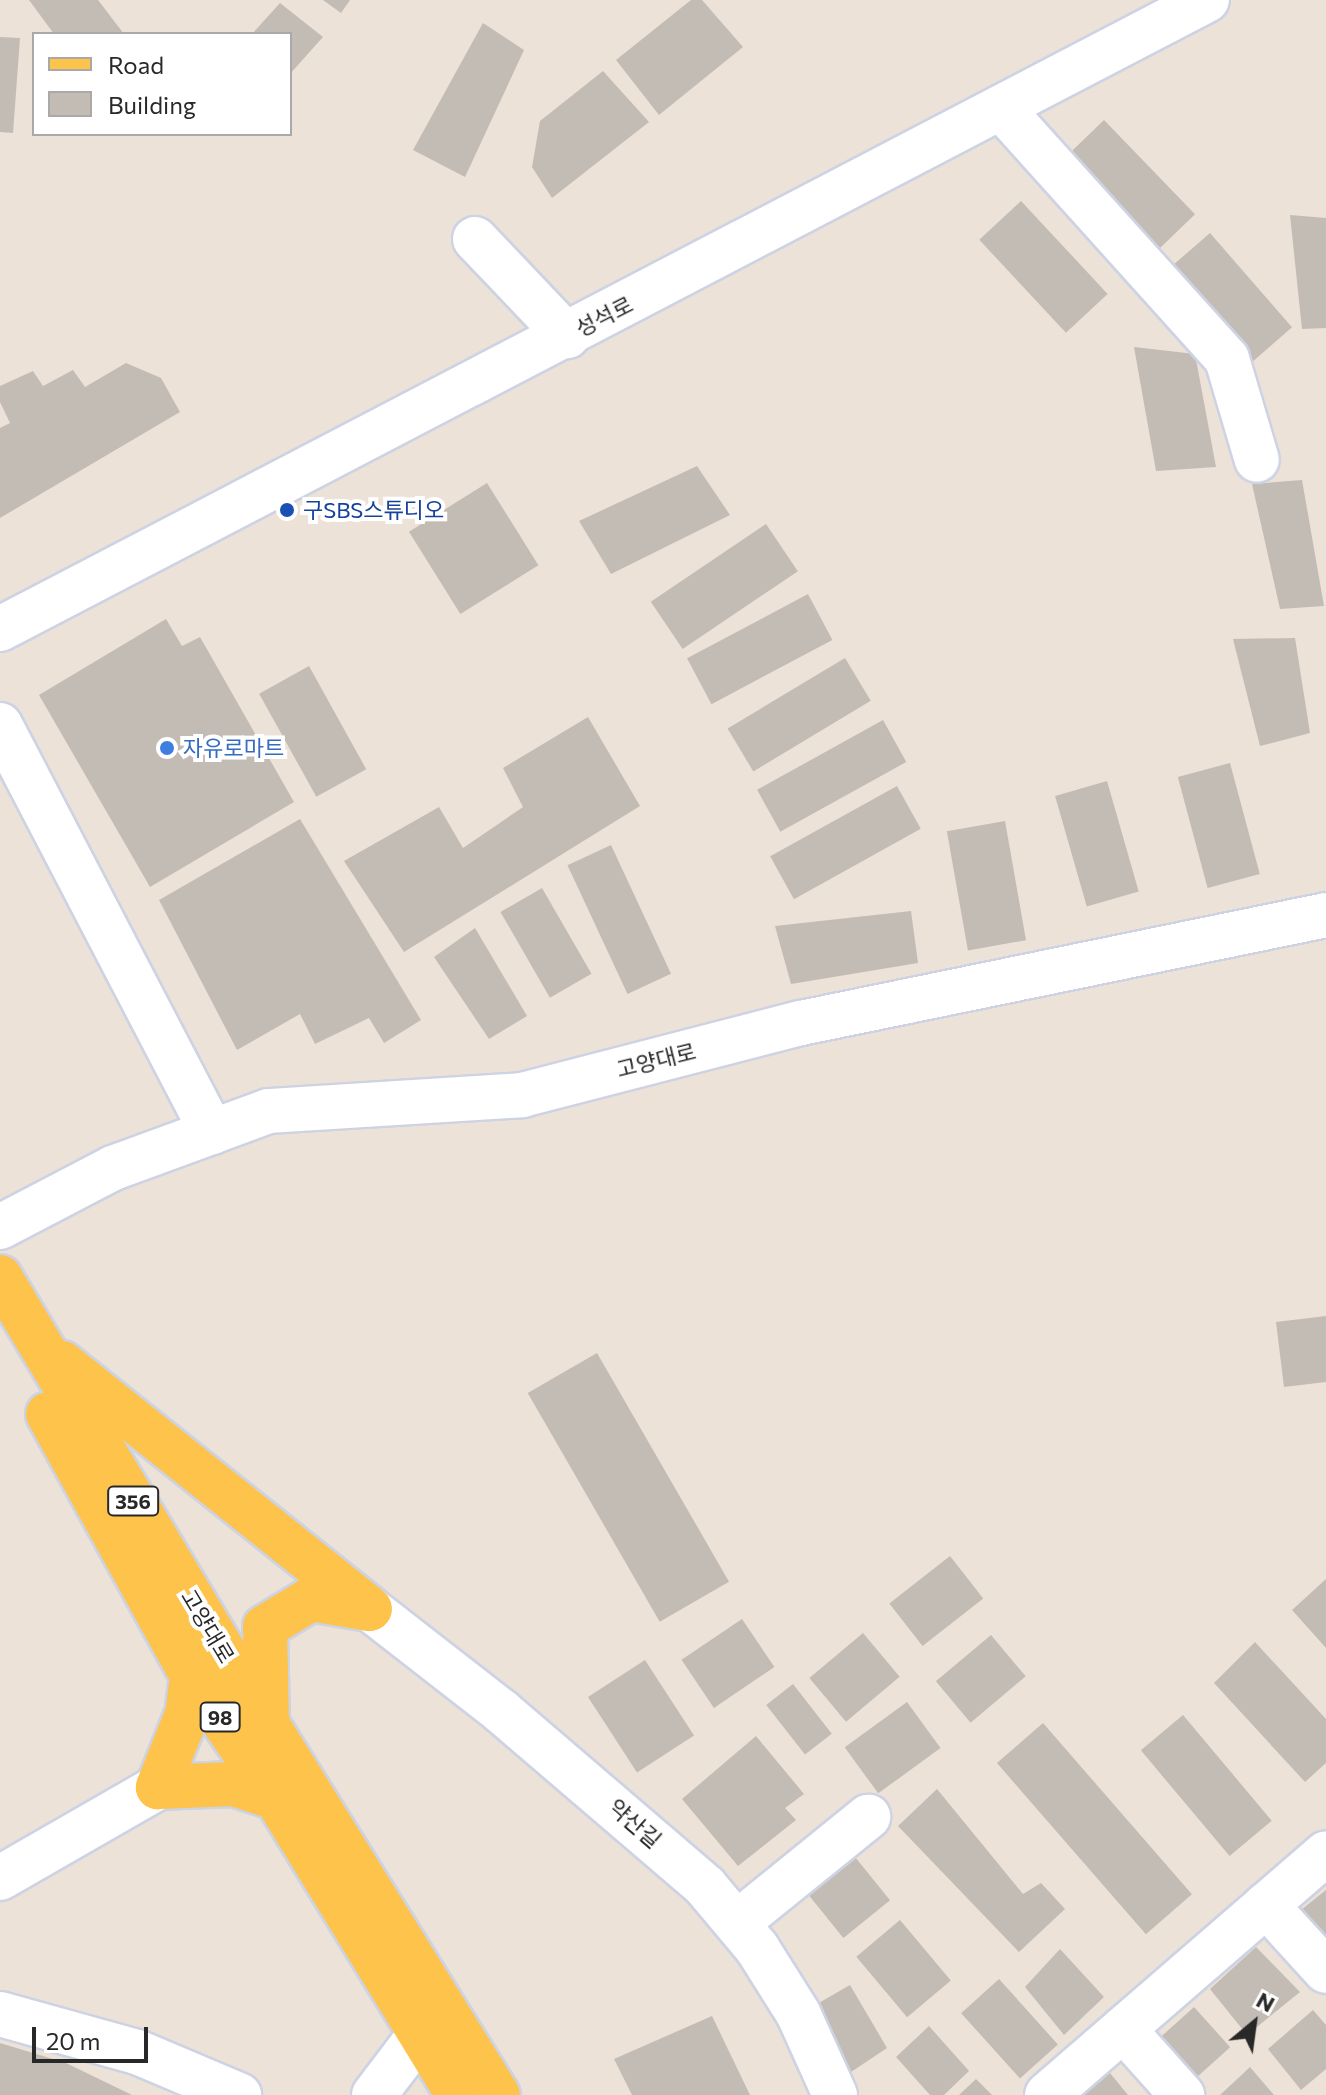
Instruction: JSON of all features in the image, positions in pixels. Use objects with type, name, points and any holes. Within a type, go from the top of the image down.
[{"type":"main road","name":"고양대로","points":[[0,1277],[20,1336],[192,1676],[276,1798],[419,2036],[458,2095]]},
{"type":"main road","name":"고양대로","points":[[20,1336],[498,2095]]},
{"type":"main road","points":[[20,1336],[370,1609]]},
{"type":"main road","points":[[267,1724],[265,1627],[311,1599],[370,1609]]},
{"type":"main road","points":[[192,1676],[187,1714],[158,1787],[234,1784],[276,1798]]},
{"type":"street","name":"성석로","points":[[0,629],[1207,0]]},
{"type":"street","points":[[1002,109],[1227,359],[1257,460]]},
{"type":"street","points":[[475,239],[567,336]]},
{"type":"street","points":[[0,725],[212,1132]]},
{"type":"street","name":"고양대로","points":[[0,1227],[113,1168],[269,1111],[522,1095],[801,1023],[1326,915]]},
{"type":"street","name":"약산길","points":[[370,1609],[647,1833],[737,1923],[798,2013],[835,2095]]},
{"type":"street","points":[[0,1878],[158,1787]]},
{"type":"street","points":[[737,1923],[868,1817]]},
{"type":"street","points":[[1047,2095],[1326,1853]]},
{"type":"street","points":[[1266,1905],[1326,1971]]},
{"type":"street","points":[[0,2014],[137,2052],[239,2095]]},
{"type":"street","points":[[1123,2029],[1182,2095]]},
{"type":"street","points":[[374,2095],[419,2036]]},
{"type":"building","points":[[29,0],[98,0],[122,32],[53,32]]},
{"type":"building","points":[[323,0],[350,0],[341,13]]},
{"type":"building","points":[[691,0],[702,0],[743,47],[659,115],[616,60]]},
{"type":"building","points":[[280,3],[323,37],[292,72],[292,32],[254,32]]},
{"type":"building","points":[[483,23],[524,50],[465,177],[413,150]]},
{"type":"building","points":[[0,37],[20,38],[13,133],[0,132]]},
{"type":"building","points":[[603,71],[649,122],[552,198],[532,167],[540,121]]},
{"type":"building","points":[[1104,120],[1195,214],[1160,248],[1069,154]]},
{"type":"building","points":[[1021,201],[1108,294],[1066,333],[979,240]]},
{"type":"building","points":[[1290,215],[1326,218],[1326,328],[1302,329]]},
{"type":"building","points":[[1210,233],[1292,327],[1253,361],[1171,267]]},
{"type":"building","points":[[1134,347],[1195,354],[1216,467],[1156,471]]},
{"type":"building","points":[[126,363],[161,378],[180,412],[0,518],[0,428],[10,423],[0,402],[0,386],[33,371],[43,386],[73,370],[85,387]]},
{"type":"building","points":[[697,466],[730,515],[611,574],[579,521]]},
{"type":"building","points":[[1302,480],[1324,606],[1280,609],[1252,484]]},
{"type":"building","points":[[487,483],[538,565],[460,614],[409,532]]},
{"type":"building","points":[[766,524],[798,571],[683,649],[651,602]]},
{"type":"building","points":[[808,594],[832,640],[711,704],[687,658]]},
{"type":"building","name":"자유로마트","points":[[166,619],[182,646],[200,637],[294,802],[150,887],[39,695]]},
{"type":"building","points":[[1295,638],[1310,733],[1260,746],[1233,639]]},
{"type":"building","points":[[845,658],[871,701],[753,771],[728,729]]},
{"type":"building","points":[[309,666],[366,769],[316,797],[259,694]]},
{"type":"building","points":[[588,717],[640,806],[404,952],[344,861],[439,807],[463,848],[523,807],[503,768]]},
{"type":"building","points":[[883,720],[906,762],[780,832],[757,790]]},
{"type":"building","points":[[1230,763],[1260,874],[1208,888],[1178,777]]},
{"type":"building","points":[[1107,781],[1139,892],[1087,906],[1055,796]]},
{"type":"building","points":[[897,786],[921,829],[794,899],[770,856]]},
{"type":"building","name":"자유로마트","points":[[300,819],[421,1020],[384,1043],[369,1018],[315,1044],[300,1014],[237,1050],[159,900]]},
{"type":"building","points":[[1005,821],[1026,940],[968,950],[947,831]]},
{"type":"building","points":[[611,845],[671,974],[628,994],[567,865]]},
{"type":"building","points":[[542,888],[592,974],[550,998],[500,912]]},
{"type":"building","points":[[911,911],[918,963],[791,984],[775,926]]},
{"type":"building","points":[[475,928],[527,1016],[489,1039],[434,957]]},
{"type":"building","points":[[1326,1316],[1326,1382],[1284,1387],[1276,1322]]},
{"type":"building","points":[[597,1353],[729,1582],[660,1622],[528,1393]]},
{"type":"building","points":[[950,1556],[983,1599],[923,1646],[889,1603]]},
{"type":"building","points":[[1326,1579],[1326,1648],[1292,1610]]},
{"type":"building","points":[[742,1619],[774,1667],[714,1708],[681,1660]]},
{"type":"building","points":[[863,1633],[900,1677],[846,1722],[809,1678]]},
{"type":"building","points":[[991,1635],[1026,1676],[971,1723],[936,1681]]},
{"type":"building","points":[[1255,1642],[1326,1719],[1326,1763],[1305,1782],[1214,1683]]},
{"type":"building","points":[[645,1660],[694,1735],[637,1773],[588,1697]]},
{"type":"building","points":[[793,1684],[832,1734],[805,1755],[766,1705]]},
{"type":"building","points":[[907,1702],[941,1748],[878,1793],[845,1747]]},
{"type":"building","points":[[1183,1715],[1272,1821],[1230,1856],[1141,1750]]},
{"type":"building","points":[[1043,1723],[1192,1894],[1146,1934],[997,1763]]},
{"type":"building","points":[[756,1736],[804,1794],[785,1808],[796,1820],[738,1866],[682,1799]]},
{"type":"building","points":[[937,1789],[1023,1894],[1041,1883],[1065,1909],[1019,1952],[898,1826]]},
{"type":"building","points":[[851,1852],[890,1900],[843,1938],[804,1890]]},
{"type":"building","points":[[1326,1890],[1326,1942],[1301,1910]]},
{"type":"building","points":[[900,1920],[951,1981],[907,2017],[856,1957]]},
{"type":"building","points":[[1256,1947],[1300,1992],[1247,2035],[1210,1989]]},
{"type":"building","points":[[1060,1949],[1104,1997],[1064,2035],[1025,1987]]},
{"type":"building","points":[[999,1979],[1058,2044],[1020,2079],[961,2013]]},
{"type":"building","points":[[850,1985],[887,2048],[848,2074],[817,2004]]},
{"type":"building","points":[[1194,2007],[1230,2047],[1194,2080],[1158,2040]]},
{"type":"building","points":[[1313,2010],[1326,2025],[1326,2069],[1301,2090],[1268,2049]]},
{"type":"building","points":[[712,2016],[750,2095],[632,2095],[614,2059]]},
{"type":"building","points":[[929,2026],[969,2071],[944,2095],[930,2095],[896,2057]]},
{"type":"building","points":[[0,2043],[66,2063],[132,2095],[0,2095]]},
{"type":"building","points":[[1250,2067],[1274,2095],[1220,2095]]},
{"type":"building","points":[[1110,2073],[1128,2095],[1084,2095]]},
{"type":"building","points":[[976,2079],[992,2095],[959,2095]]},
{"type":"place","name":"구SBS스튜디오","points":[[287,510]]},
{"type":"place","name":"자유로마트","points":[[167,748]]}]
